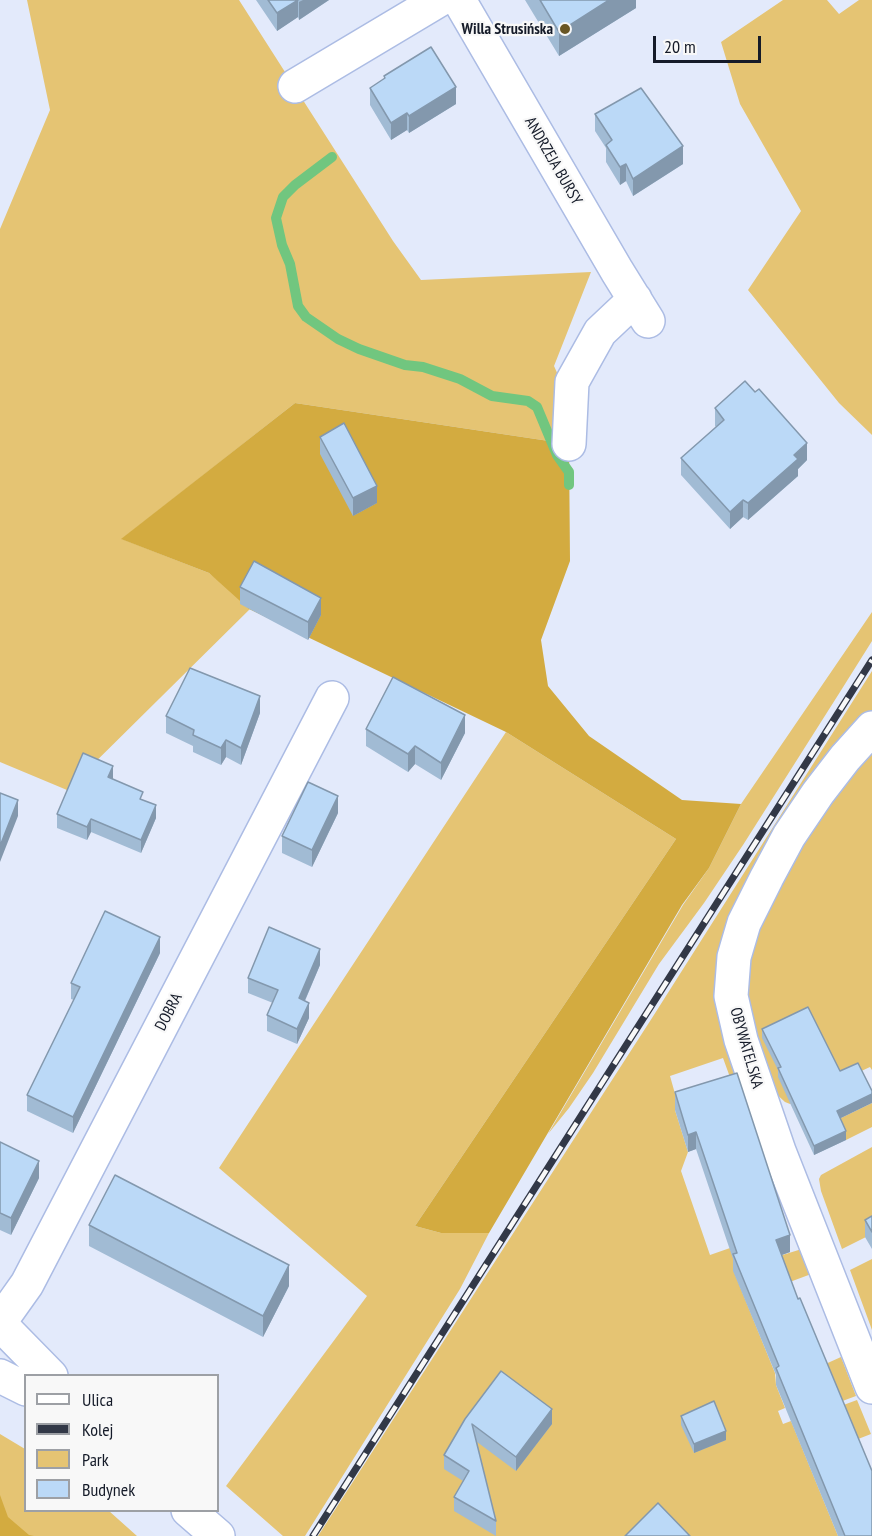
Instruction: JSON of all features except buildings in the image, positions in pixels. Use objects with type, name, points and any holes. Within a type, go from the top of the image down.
[{"type":"street","points":[[295,86],[438,0]]},
{"type":"street","name":"ANDRZEJA BURSY","points":[[459,0],[641,310],[600,332],[572,382],[569,444]]},
{"type":"street","name":"DOBRA","points":[[0,1323],[27,1284],[332,698]]},
{"type":"street","name":"OBYWATELSKA","points":[[872,729],[845,758],[818,793],[789,836],[767,877],[744,923],[734,957],[731,996],[741,1040],[767,1117],[872,1387]]},
{"type":"street","points":[[0,1323],[49,1374]]},
{"type":"street","points":[[0,1376],[24,1388]]},
{"type":"street","points":[[190,1512],[218,1536]]},
{"type":"green space","points":[[27,0],[239,0],[393,241],[421,280],[591,272],[554,366],[563,386],[569,444],[295,403],[122,539],[209,573],[252,607],[67,790],[0,762],[0,229],[50,110]]},
{"type":"green space","points":[[783,0],[827,0],[839,14],[859,0],[872,0],[872,435],[839,403],[748,290],[801,211],[740,104],[721,42]]},
{"type":"green space","points":[[872,612],[872,641],[743,845],[659,964],[593,1073],[548,1134],[683,905],[709,868],[741,804]]},
{"type":"green space","points":[[872,671],[872,710],[862,719],[717,971],[762,1130],[735,1091],[723,1058],[670,1076],[679,1108],[675,1110],[688,1152],[681,1171],[710,1255],[730,1248],[737,1270],[734,1272],[775,1373],[776,1385],[785,1408],[778,1411],[783,1424],[791,1421],[838,1536],[318,1536],[652,1018]]},
{"type":"green space","points":[[506,732],[676,839],[415,1226],[441,1233],[489,1233],[460,1289],[305,1536],[283,1536],[226,1486],[367,1296],[219,1168]]},
{"type":"green space","points":[[872,744],[872,1070],[870,1067],[790,1104],[773,1091],[741,987],[769,894],[839,786]]},
{"type":"green space","points":[[872,1103],[872,1127],[846,1140],[837,1120]]},
{"type":"green space","points":[[872,1147],[872,1234],[842,1249],[821,1191],[819,1179],[821,1175]]},
{"type":"green space","points":[[805,1248],[814,1273],[787,1283],[776,1257]]},
{"type":"green space","points":[[872,1259],[872,1330],[850,1270]]},
{"type":"green space","points":[[841,1357],[856,1396],[837,1403],[821,1366]]},
{"type":"green space","points":[[857,1400],[871,1434],[853,1441],[838,1407]]},
{"type":"green space","points":[[0,1434],[24,1448],[24,1512],[110,1512],[137,1536],[0,1536]]},
{"type":"shaded area","points":[[295,403],[569,444],[570,561],[541,640],[548,686],[589,736],[682,800],[741,804],[709,868],[682,905],[489,1233],[441,1233],[415,1226],[676,839],[506,732],[249,609],[209,573],[121,539]]},
{"type":"shaded area","points":[[0,1495],[8,1517],[29,1535],[34,1536],[0,1536]]},
{"type":"waterway","points":[[332,157],[283,197],[276,218],[282,245],[290,264],[298,306],[306,317],[338,339],[359,349],[405,365],[423,367],[460,379],[492,396],[528,401],[537,407],[557,455],[569,472],[569,485]]},
{"type":"railway","points":[[313,1536],[872,660]]},
{"type":"place","name":"Willa Strusińska","points":[[565,29]]}]
